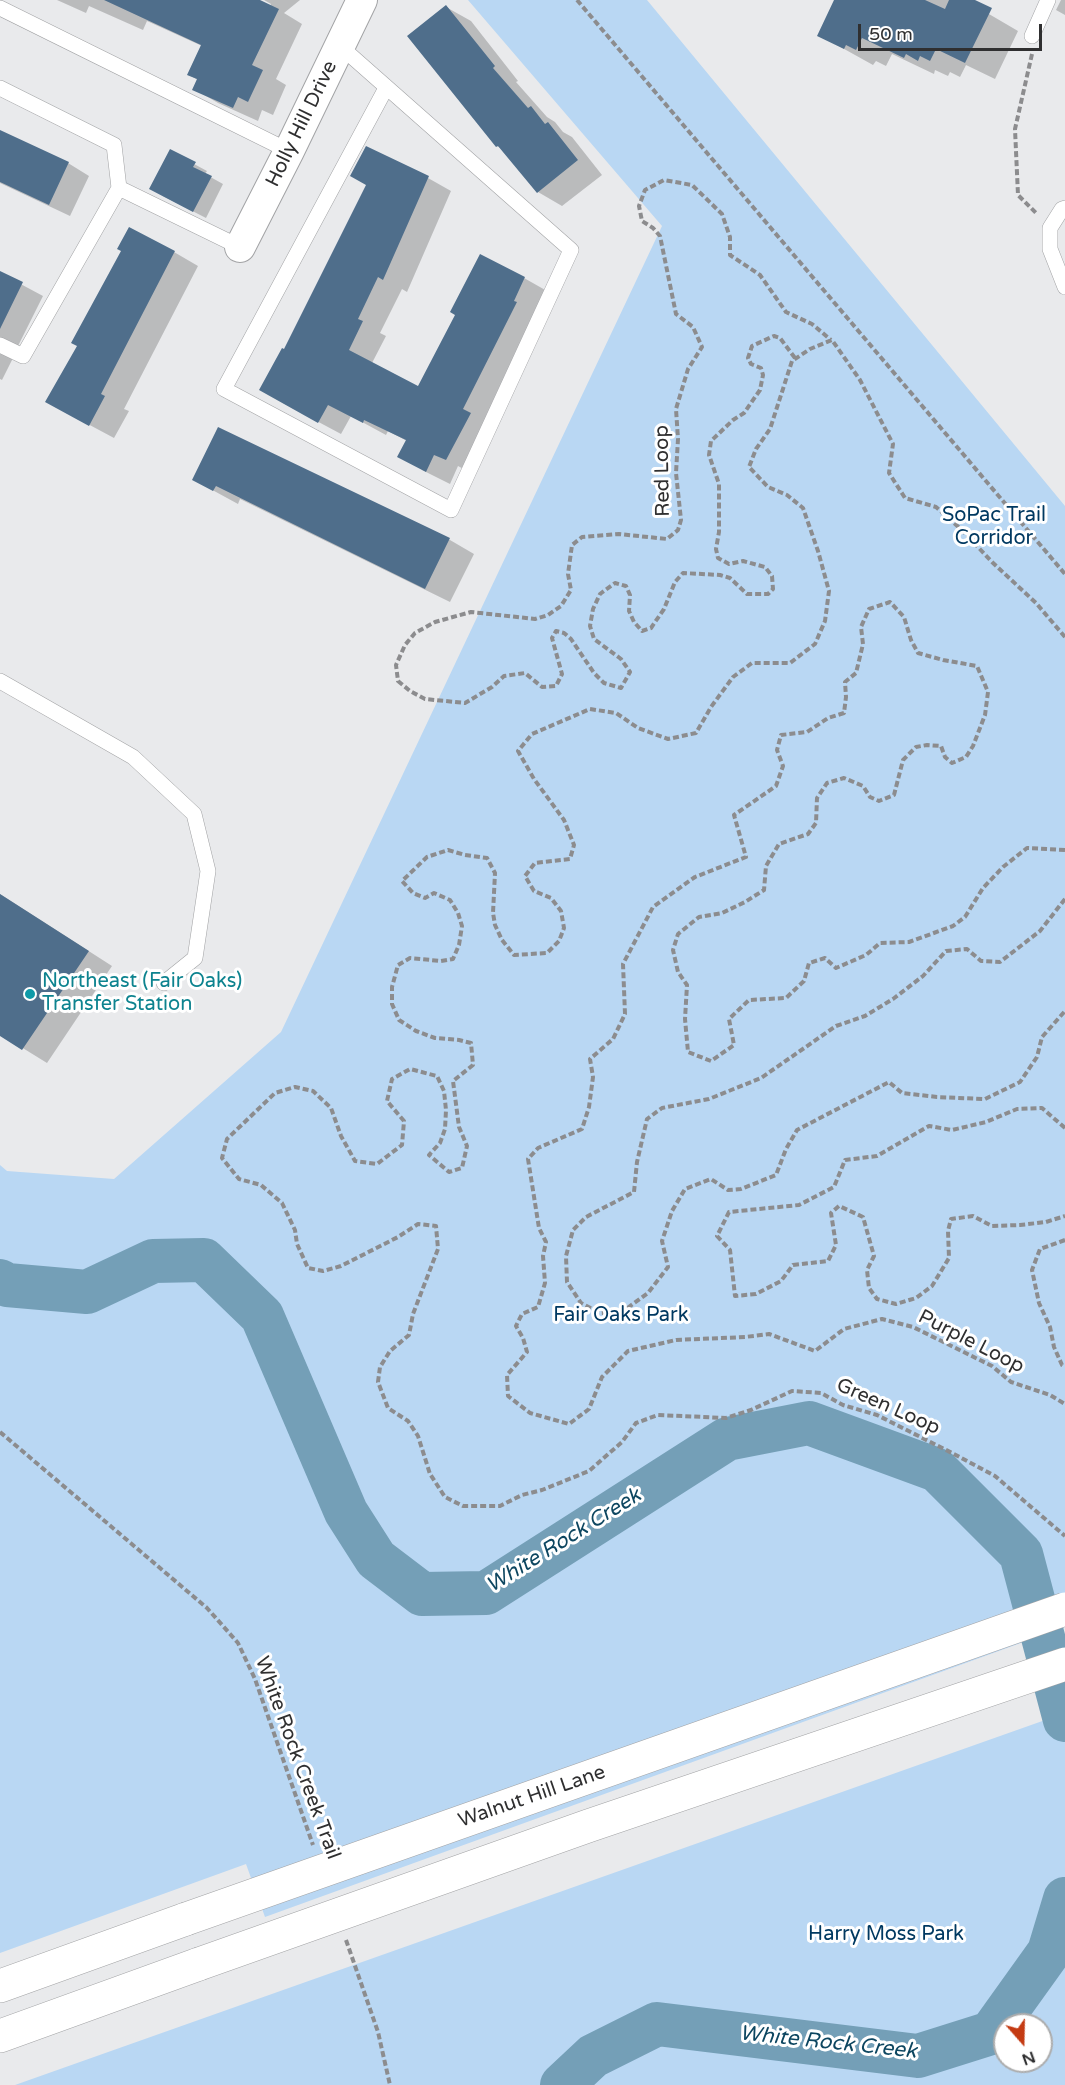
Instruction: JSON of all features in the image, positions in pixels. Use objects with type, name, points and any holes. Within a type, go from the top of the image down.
[{"type":"main road","name":"Walnut Hill Lane","points":[[0,1986],[186,1918],[1065,1609]]},
{"type":"main road","points":[[0,2036],[588,1826],[1065,1664]]},
{"type":"street","name":"Holly Hill Drive","points":[[240,247],[289,152],[362,0]]},
{"type":"lane","points":[[1032,36],[1048,0]]},
{"type":"lane","points":[[0,8],[289,152]]},
{"type":"lane","points":[[340,46],[571,250],[451,510],[224,389],[386,88]]},
{"type":"lane","points":[[0,88],[114,145],[119,188],[23,356],[0,345]]},
{"type":"lane","points":[[119,188],[240,247]]},
{"type":"lane","points":[[1065,208],[1050,228],[1050,249],[1065,287]]},
{"type":"lane","points":[[0,681],[133,757],[195,814],[208,871],[195,958],[164,983]]},
{"type":"path","points":[[577,0],[1065,574]]},
{"type":"path","points":[[1032,36],[1034,48],[1015,129],[1018,195],[1050,228]]},
{"type":"path","name":"Red Loop","points":[[795,358],[780,338],[774,336],[752,346],[748,358],[751,364],[761,368],[763,375],[760,390],[744,413],[728,424],[711,441],[710,454],[719,484],[719,532],[716,549],[718,558],[729,564],[743,561],[765,567],[772,576],[772,589],[768,594],[747,594],[730,578],[720,575],[683,573],[675,582],[664,609],[651,628],[642,631],[633,622],[629,611],[630,595],[626,586],[615,583],[600,594],[593,609],[590,626],[594,639],[621,659],[630,672],[621,688],[604,683],[594,673],[571,639],[564,633],[556,631],[552,638],[562,674],[556,686],[542,687],[525,673],[504,676],[492,687],[465,703],[424,699],[398,681],[396,665],[405,645],[415,633],[435,622],[471,612],[535,620],[561,606],[571,590],[568,574],[572,545],[582,537],[619,534],[667,539],[678,530],[681,520],[676,473],[676,409],[688,369],[702,347],[693,327],[676,314],[660,236],[642,220],[639,206],[645,190],[664,180],[692,185],[722,214],[730,237],[730,255],[760,275],[786,312],[812,324],[832,340]]},
{"type":"path","points":[[795,358],[832,340],[860,380],[893,444],[889,473],[905,498],[936,507],[1036,603],[1065,638]]},
{"type":"path","name":"Green Loop","points":[[795,358],[792,361],[770,429],[756,449],[749,467],[768,488],[787,495],[803,508],[829,591],[825,621],[815,644],[790,663],[752,663],[733,677],[711,707],[696,733],[668,738],[638,728],[616,712],[590,709],[532,734],[518,751],[534,779],[564,820],[574,845],[570,859],[535,863],[525,876],[534,891],[551,898],[561,911],[564,928],[559,941],[547,954],[514,955],[502,940],[495,925],[493,913],[495,873],[487,858],[448,850],[427,857],[402,881],[413,893],[425,898],[434,893],[450,900],[459,913],[462,926],[459,945],[453,958],[441,961],[410,958],[398,965],[392,987],[392,1004],[399,1020],[416,1031],[435,1038],[459,1040],[471,1044],[473,1065],[453,1081],[459,1127],[467,1146],[462,1168],[449,1172],[429,1155],[440,1143],[445,1129],[444,1091],[437,1076],[410,1069],[392,1079],[387,1101],[404,1121],[402,1145],[377,1164],[355,1161],[341,1136],[331,1108],[313,1091],[295,1087],[274,1093],[227,1139],[222,1158],[239,1179],[261,1185],[282,1203],[295,1230],[297,1244],[308,1268],[323,1271],[341,1266],[399,1237],[418,1224],[436,1226],[438,1250],[413,1314],[409,1335],[390,1351],[380,1367],[378,1382],[388,1408],[408,1421],[418,1436],[430,1474],[445,1497],[463,1506],[500,1506],[522,1495],[542,1490],[588,1471],[622,1442],[636,1423],[658,1415],[726,1418],[751,1410],[792,1391],[821,1393],[843,1405],[877,1415],[952,1453],[995,1476],[1065,1536]]},
{"type":"path","name":"Purple Loop","points":[[1065,850],[1027,848],[1003,867],[983,888],[965,917],[953,926],[909,942],[880,943],[866,955],[836,968],[825,958],[809,963],[804,981],[786,998],[748,1000],[729,1019],[734,1045],[711,1061],[688,1052],[685,1019],[687,985],[678,972],[673,950],[678,934],[699,917],[722,913],[764,890],[766,866],[779,844],[807,834],[816,824],[817,798],[827,783],[844,778],[863,786],[870,797],[879,801],[894,795],[903,760],[916,747],[941,746],[945,757],[952,763],[966,757],[973,746],[985,715],[988,692],[977,666],[918,653],[911,640],[904,617],[890,602],[869,609],[861,627],[863,644],[856,673],[845,682],[844,713],[828,718],[807,732],[781,735],[777,750],[783,766],[776,786],[734,815],[746,857],[695,877],[653,907],[622,964],[625,1014],[613,1039],[590,1059],[594,1077],[589,1107],[582,1129],[538,1148],[528,1159],[539,1228],[546,1242],[543,1256],[545,1282],[538,1307],[522,1314],[516,1326],[527,1352],[507,1375],[508,1396],[530,1413],[569,1424],[589,1409],[602,1377],[628,1351],[676,1340],[769,1334],[815,1351],[844,1329],[882,1319],[913,1327],[992,1366],[1011,1382],[1050,1395],[1065,1404]]},
{"type":"path","points":[[1065,899],[1040,931],[1000,962],[981,961],[967,949],[946,951],[923,976],[893,999],[865,1016],[836,1026],[761,1078],[709,1099],[662,1108],[647,1119],[637,1162],[634,1192],[586,1217],[573,1230],[566,1256],[567,1282],[580,1303],[600,1313],[621,1312],[648,1293],[668,1267],[662,1241],[672,1211],[685,1189],[711,1179],[728,1190],[741,1189],[776,1175],[786,1149],[797,1130],[889,1082],[902,1093],[985,1099],[1020,1082],[1037,1057],[1042,1036],[1065,1011]]},
{"type":"path","name":"Purple Loop","points":[[1065,1128],[1042,1108],[1017,1109],[986,1122],[952,1130],[929,1126],[877,1156],[845,1160],[834,1187],[799,1205],[729,1212],[717,1236],[730,1250],[735,1296],[756,1294],[781,1281],[793,1265],[828,1261],[836,1245],[831,1213],[839,1206],[863,1218],[874,1256],[867,1270],[868,1288],[877,1299],[896,1305],[916,1298],[932,1286],[949,1258],[948,1231],[951,1219],[973,1216],[992,1226],[1046,1222],[1065,1216]]},
{"type":"path","name":"Purple Loop","points":[[1065,1240],[1040,1249],[1032,1269],[1039,1303],[1050,1327],[1054,1347],[1065,1367]]},
{"type":"path","name":"White Rock Creek Trail","points":[[0,1432],[207,1608],[238,1643],[255,1679],[317,1855]]},
{"type":"path","points":[[344,1932],[378,2032],[390,2085]]},
{"type":"green space","name":"Fair Oaks Park","points":[[468,0],[647,0],[1065,506],[1065,1627],[265,1917],[246,1864],[0,1953],[0,1165],[7,1171],[114,1179],[281,1032],[662,226]]},
{"type":"green space","name":"Harry Moss Park","points":[[1065,1713],[1065,2085],[15,2085]]},
{"type":"building","points":[[104,0],[260,0],[279,9],[252,65],[263,70],[248,102],[238,97],[233,108],[192,90],[197,79],[187,75],[201,45]]},
{"type":"building","points":[[834,0],[925,0],[945,9],[949,0],[975,0],[992,8],[965,63],[936,49],[930,61],[920,56],[918,61],[906,54],[904,58],[862,38],[856,50],[846,45],[844,49],[817,36]]},
{"type":"building","points":[[446,5],[495,66],[493,68],[528,108],[531,106],[545,124],[548,122],[578,160],[537,193],[498,146],[496,147],[407,36]]},
{"type":"building","points":[[0,130],[69,162],[49,205],[0,182]]},
{"type":"building","points":[[366,146],[429,176],[383,280],[378,277],[358,319],[363,321],[349,350],[418,386],[455,315],[450,312],[480,254],[525,277],[514,301],[517,302],[463,409],[471,413],[446,460],[434,455],[426,472],[397,457],[406,440],[364,420],[363,423],[328,405],[318,423],[259,390],[282,348],[284,349],[366,185],[350,176]]},
{"type":"building","points":[[170,149],[196,162],[193,167],[212,176],[193,212],[149,189]]},
{"type":"building","points":[[129,227],[175,251],[101,394],[105,396],[89,426],[45,402],[77,346],[71,343],[121,251],[117,249]]},
{"type":"building","points":[[0,271],[23,282],[0,329]]},
{"type":"building","points":[[218,427],[450,538],[425,589],[216,486],[213,491],[192,480]]},
{"type":"building","name":"Northeast (Fair Oaks) Transfer Station","points":[[0,894],[89,951],[22,1050],[0,1036]]},
{"type":"waterway","name":"White Rock Creek","points":[[0,1281],[7,1285],[87,1292],[153,1261],[204,1260],[262,1316],[346,1512],[376,1559],[422,1594],[486,1593],[727,1439],[809,1423],[937,1470],[1021,1554],[1065,1720]]},
{"type":"waterway","name":"White Rock Creek","points":[[562,2085],[593,2056],[657,2024],[918,2056],[991,2033],[1049,1952],[1065,1899]]},
{"type":"place","name":"Northeast (Fair Oaks) Transfer Station","points":[[30,994]]},
{"type":"park label","name":"SoPac Trail Corridor","points":[[994,528]]}]
